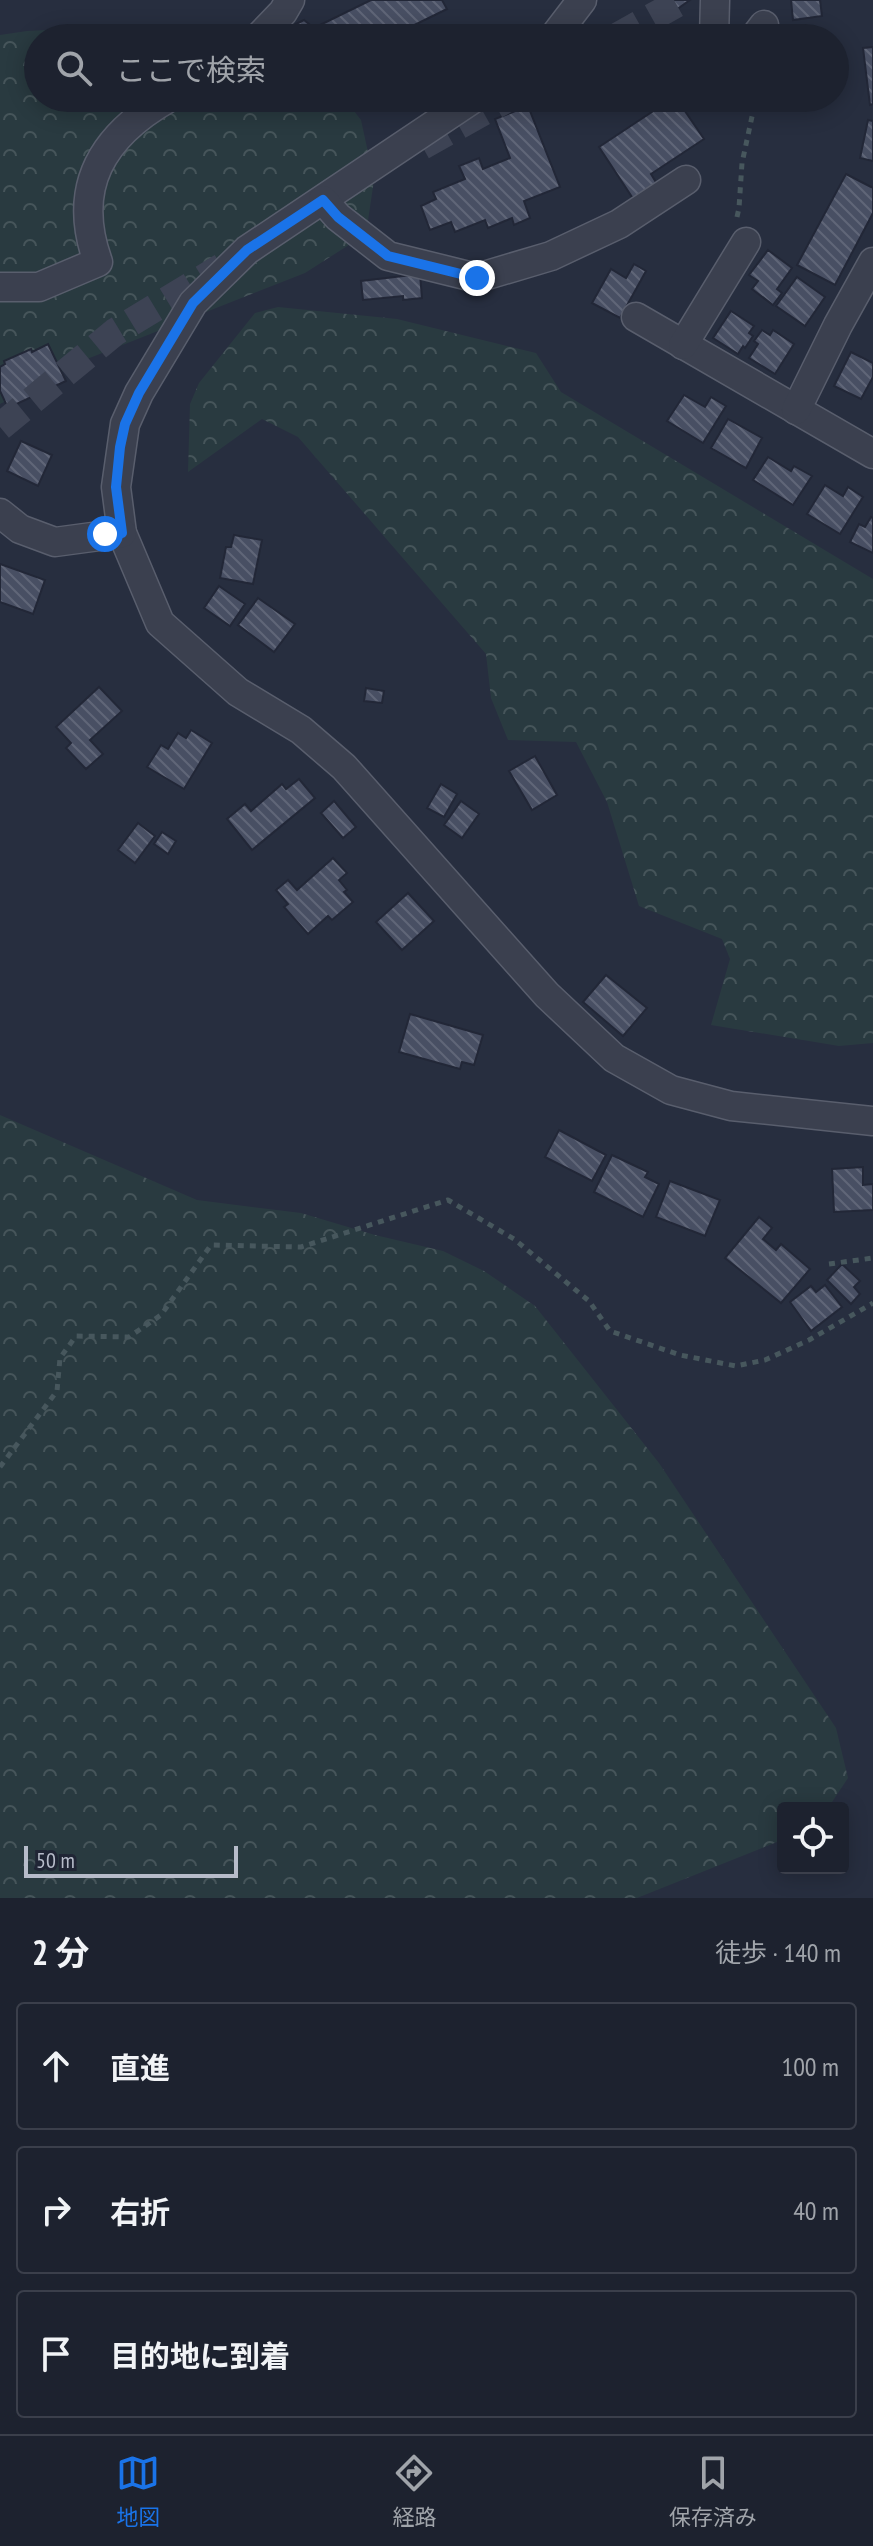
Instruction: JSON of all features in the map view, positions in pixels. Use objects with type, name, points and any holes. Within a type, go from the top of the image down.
[{"type":"street","points":[[271,24],[290,0]]},
{"type":"street","points":[[564,24],[582,0]]},
{"type":"street","points":[[713,24],[715,0]]},
{"type":"street","points":[[0,287],[39,287],[98,262],[90,239],[88,193],[100,162],[129,124],[147,112]]},
{"type":"street","points":[[453,112],[247,250],[193,303],[139,393],[125,424],[116,487],[122,533],[160,623],[238,692],[301,730],[344,767],[547,995],[614,1058],[671,1090],[731,1106],[873,1121]]},
{"type":"street","points":[[323,200],[338,217],[388,256],[477,278],[551,256],[619,224],[686,180]]},
{"type":"street","points":[[683,345],[741,232]]},
{"type":"street","points":[[796,410],[873,262]]},
{"type":"street","points":[[636,317],[873,454]]},
{"type":"street","points":[[0,513],[20,529],[55,542],[122,533]]},
{"type":"path","points":[[741,232],[742,163],[753,112]]},
{"type":"path","points":[[0,1467],[57,1391],[60,1358],[76,1336],[129,1337],[161,1315],[211,1245],[301,1247],[448,1200],[514,1239],[589,1301],[610,1331],[680,1355],[736,1366],[765,1360],[809,1340],[873,1303]]},
{"type":"path","points":[[829,1264],[873,1258]]},
{"type":"green space","points":[[24,31],[24,112],[355,112],[361,120],[374,180],[366,234],[305,273],[87,359],[0,404],[0,35]]},
{"type":"green space","points":[[278,307],[397,319],[536,353],[561,392],[873,579],[873,1043],[839,1046],[711,1025],[730,959],[722,939],[639,906],[607,802],[576,742],[508,740],[491,698],[486,654],[298,437],[262,419],[188,472],[190,404],[199,383],[255,313]]},
{"type":"green space","points":[[0,1115],[197,1200],[301,1213],[443,1251],[484,1271],[535,1306],[659,1463],[836,1728],[848,1778],[832,1802],[777,1802],[777,1842],[637,1898],[0,1898]]},
{"type":"building","points":[[371,0],[442,0],[447,9],[416,24],[322,24]]},
{"type":"building","points":[[656,0],[690,0],[662,20],[650,4]]},
{"type":"building","points":[[791,0],[820,0],[822,16],[793,20]]},
{"type":"building","points":[[873,47],[873,104],[870,105],[863,48]]},
{"type":"building","points":[[513,112],[530,112],[560,187],[524,201],[530,218],[514,225],[512,218],[488,228],[485,220],[455,232],[451,222],[430,230],[421,206],[436,199],[433,192],[465,179],[459,166],[479,158],[483,169],[510,158],[495,119]]},
{"type":"building","points":[[652,112],[686,112],[704,139],[651,174],[657,184],[634,200],[599,147]]},
{"type":"building","points":[[868,120],[873,121],[873,161],[860,158]]},
{"type":"building","points":[[846,174],[873,188],[873,213],[835,285],[797,265]]},
{"type":"building","points":[[768,250],[792,268],[777,289],[782,293],[773,305],[752,289],[758,281],[749,275]]},
{"type":"building","points":[[634,264],[646,271],[620,318],[592,303],[611,269],[626,278]]},
{"type":"building","points":[[420,274],[422,298],[403,300],[403,296],[363,300],[361,281]]},
{"type":"building","points":[[797,277],[825,297],[805,326],[776,306]]},
{"type":"building","points":[[731,311],[754,326],[749,333],[753,336],[738,354],[713,338]]},
{"type":"building","points":[[762,330],[770,335],[773,330],[794,344],[775,374],[749,358],[758,344],[754,341]]},
{"type":"building","points":[[48,344],[66,381],[8,408],[0,391],[0,367],[5,364],[4,361]]},
{"type":"building","points":[[851,352],[873,363],[873,377],[861,399],[834,386]]},
{"type":"building","points":[[684,395],[705,407],[711,397],[726,406],[703,443],[667,421]]},
{"type":"building","points":[[728,419],[762,438],[746,468],[711,448]]},
{"type":"building","points":[[21,441],[52,455],[38,486],[7,471]]},
{"type":"building","points":[[768,457],[791,471],[794,466],[812,476],[793,505],[753,480]]},
{"type":"building","points":[[825,485],[843,496],[848,487],[863,497],[840,534],[807,514]]},
{"type":"building","points":[[871,517],[873,553],[850,542],[859,524],[865,527]]},
{"type":"building","points":[[234,535],[262,540],[253,584],[220,578],[226,547],[231,547]]},
{"type":"building","points":[[0,564],[45,580],[33,614],[0,602]]},
{"type":"building","points":[[219,586],[245,604],[230,626],[204,608]]},
{"type":"building","points":[[258,598],[295,624],[274,652],[238,625]]},
{"type":"building","points":[[99,687],[122,711],[90,740],[103,754],[86,769],[66,748],[71,743],[56,727]]},
{"type":"building","points":[[366,688],[384,691],[382,703],[364,701]]},
{"type":"building","points":[[191,730],[212,743],[184,789],[147,767],[161,745],[168,749],[178,733],[186,738]]},
{"type":"building","points":[[535,756],[557,795],[532,810],[509,771]]},
{"type":"building","points":[[299,779],[315,798],[252,850],[227,819],[245,804],[251,811],[282,784],[286,789]]},
{"type":"building","points":[[441,784],[457,794],[444,817],[427,808]]},
{"type":"building","points":[[334,801],[356,827],[343,838],[321,813]]},
{"type":"building","points":[[461,801],[479,814],[462,838],[444,825]]},
{"type":"building","points":[[138,823],[155,836],[135,863],[118,850]]},
{"type":"building","points":[[162,832],[176,841],[168,854],[154,844]]},
{"type":"building","points":[[333,858],[347,873],[339,880],[353,902],[332,920],[328,916],[308,934],[284,907],[288,904],[276,890],[288,880],[297,890]]},
{"type":"building","points":[[408,893],[434,921],[402,950],[376,922]]},
{"type":"building","points":[[606,975],[647,1008],[623,1036],[583,1002]]},
{"type":"building","points":[[410,1014],[483,1035],[474,1065],[462,1062],[460,1069],[399,1052]]},
{"type":"building","points":[[559,1130],[606,1155],[592,1181],[545,1157]]},
{"type":"building","points":[[612,1155],[648,1172],[645,1177],[659,1184],[643,1217],[594,1192]]},
{"type":"building","points":[[863,1167],[863,1185],[873,1184],[873,1210],[834,1212],[832,1169]]},
{"type":"building","points":[[670,1181],[720,1200],[705,1236],[656,1217]]},
{"type":"building","points":[[759,1217],[772,1228],[763,1239],[776,1250],[781,1244],[810,1269],[781,1303],[725,1258]]},
{"type":"building","points":[[842,1264],[860,1281],[854,1287],[860,1294],[851,1304],[827,1280]]},
{"type":"building","points":[[825,1285],[842,1307],[811,1331],[790,1302],[811,1286],[816,1292]]},
{"type":"tunnel","points":[[640,24],[683,0]]},
{"type":"tunnel","points":[[422,146],[483,112]]},
{"type":"tunnel","points":[[0,427],[115,332],[222,267]]},
{"type":"route","points":[[105,534],[122,533],[116,487],[120,447],[125,424],[139,393],[193,303],[247,250],[323,200],[338,217],[388,256],[477,278]]}]
